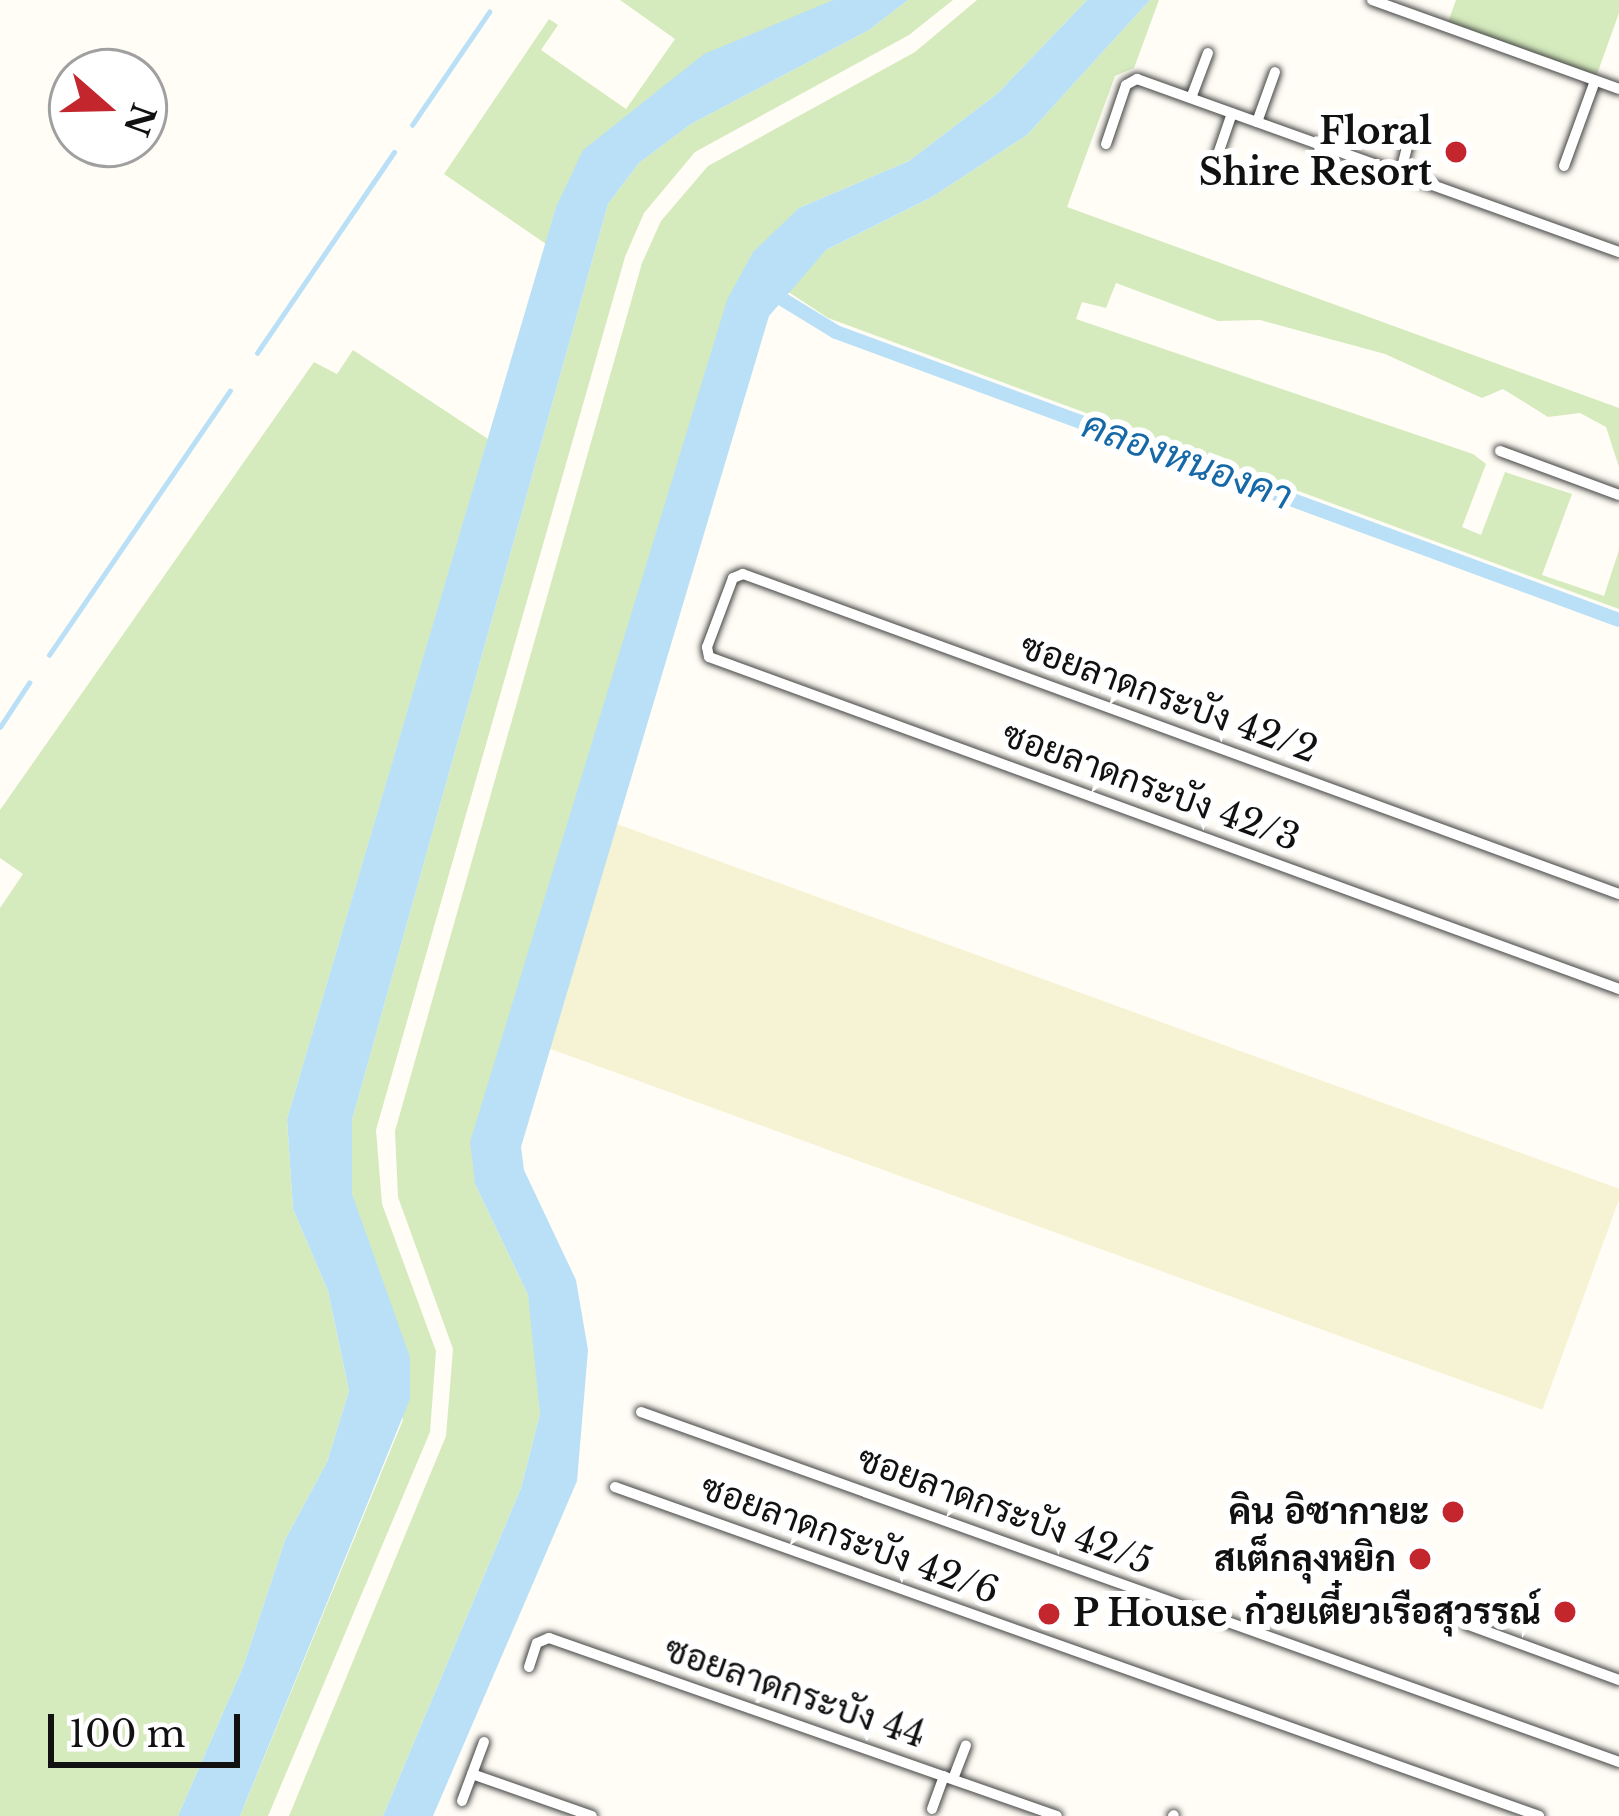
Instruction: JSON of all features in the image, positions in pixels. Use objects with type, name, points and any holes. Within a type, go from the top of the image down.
[{"type":"street","points":[[1372,0],[1619,89]]},
{"type":"street","points":[[1191,98],[1208,52]]},
{"type":"street","points":[[1257,122],[1275,72]]},
{"type":"street","points":[[1106,144],[1130,80],[1619,252]]},
{"type":"street","points":[[1564,166],[1595,81]]},
{"type":"street","points":[[1218,154],[1232,113]]},
{"type":"street","points":[[1395,130],[1409,139],[1400,173]]},
{"type":"street","points":[[1500,451],[1619,496]]},
{"type":"street","name":"ซอยลาดกระบัง 42/2","points":[[721,612],[733,578],[743,574],[1619,894]]},
{"type":"street","name":"ซอยลาดกระบัง 42/3","points":[[721,612],[709,657],[1619,988]]},
{"type":"street","name":"ซอยลาดกระบัง 42/5","points":[[641,1412],[1619,1762]]},
{"type":"street","name":"ซอยลาดกระบัง 42/6","points":[[615,1487],[1539,1816]]},
{"type":"street","points":[[1466,1624],[1619,1680]]},
{"type":"street","name":"ซอยลาดกระบัง 44","points":[[530,1666],[537,1643],[550,1638],[1057,1816]]},
{"type":"street","points":[[462,1801],[484,1742]]},
{"type":"street","points":[[932,1809],[966,1745]]},
{"type":"street","points":[[472,1774],[592,1816]]},
{"type":"shaded area","points":[[617,824],[1619,1189],[1542,1410],[537,1044]]},
{"type":"green space","points":[[620,0],[833,0],[556,207],[546,244],[444,174],[549,19],[558,25],[541,50],[626,109],[675,39]]},
{"type":"green space","points":[[908,0],[953,0],[909,35],[695,152],[644,213],[625,257],[376,1130],[382,1204],[436,1351],[430,1432],[268,1816],[240,1816],[403,1420],[352,1194],[352,1120],[608,204],[639,163],[691,124],[869,30]]},
{"type":"green space","points":[[977,0],[1087,0],[998,93],[909,161],[799,208],[475,1184],[528,1295],[538,1355],[540,1414],[521,1488],[383,1816],[289,1816],[446,1436],[453,1349],[398,1197],[395,1131],[642,263],[661,221],[708,166],[915,52]]},
{"type":"green space","points":[[1150,0],[1159,0],[1134,68],[1115,76],[1067,207],[1619,408],[1619,467],[1606,427],[1580,413],[1548,417],[1503,389],[1482,398],[1385,354],[1260,320],[1218,321],[1116,283],[1106,308],[1082,302],[1076,319],[1473,454],[1486,464],[1462,527],[1481,535],[1505,472],[1572,494],[1542,575],[1604,596],[1619,550],[1619,609],[828,318],[787,291],[826,250],[932,197],[1027,135]]},
{"type":"green space","points":[[1456,0],[1619,0],[1619,13],[1596,77],[1447,25]]},
{"type":"green space","points":[[353,350],[488,439],[287,1119],[293,1209],[328,1291],[349,1391],[327,1462],[285,1540],[243,1667],[178,1816],[0,1816],[0,908],[23,874],[0,858],[0,810],[314,362],[337,374]]},
{"type":"water","points":[[833,0],[908,0],[869,30],[691,124],[639,163],[608,204],[352,1120],[352,1194],[410,1357],[410,1399],[240,1816],[178,1816],[243,1667],[285,1540],[327,1462],[349,1391],[328,1291],[293,1209],[287,1119],[556,207],[583,150],[704,54]]},
{"type":"water","points":[[1087,0],[1150,0],[1027,135],[932,197],[826,250],[769,316],[521,1147],[524,1170],[576,1280],[588,1350],[577,1481],[433,1816],[383,1816],[521,1488],[540,1414],[528,1295],[475,1184],[470,1142],[727,300],[753,252],[799,208],[909,161],[998,93]]},
{"type":"waterway","points":[[412,125],[489,12]]},
{"type":"waterway","points":[[257,353],[394,152]]},
{"type":"waterway","name":"คลองหนองคา","points":[[769,291],[836,332],[1619,620]]},
{"type":"waterway","points":[[49,655],[230,391]]},
{"type":"waterway","points":[[0,727],[29,683]]},
{"type":"place","name":"Floral Shire Resort","points":[[1456,152]]},
{"type":"place","name":"คิน อิซากายะ","points":[[1453,1512]]},
{"type":"place","name":"สเต็กลุงหยิก","points":[[1420,1559]]},
{"type":"place","name":"ก๋วยเตี๋ยวเรือสุวรรณ์","points":[[1565,1612]]},
{"type":"place","name":"P House","points":[[1049,1614]]}]
